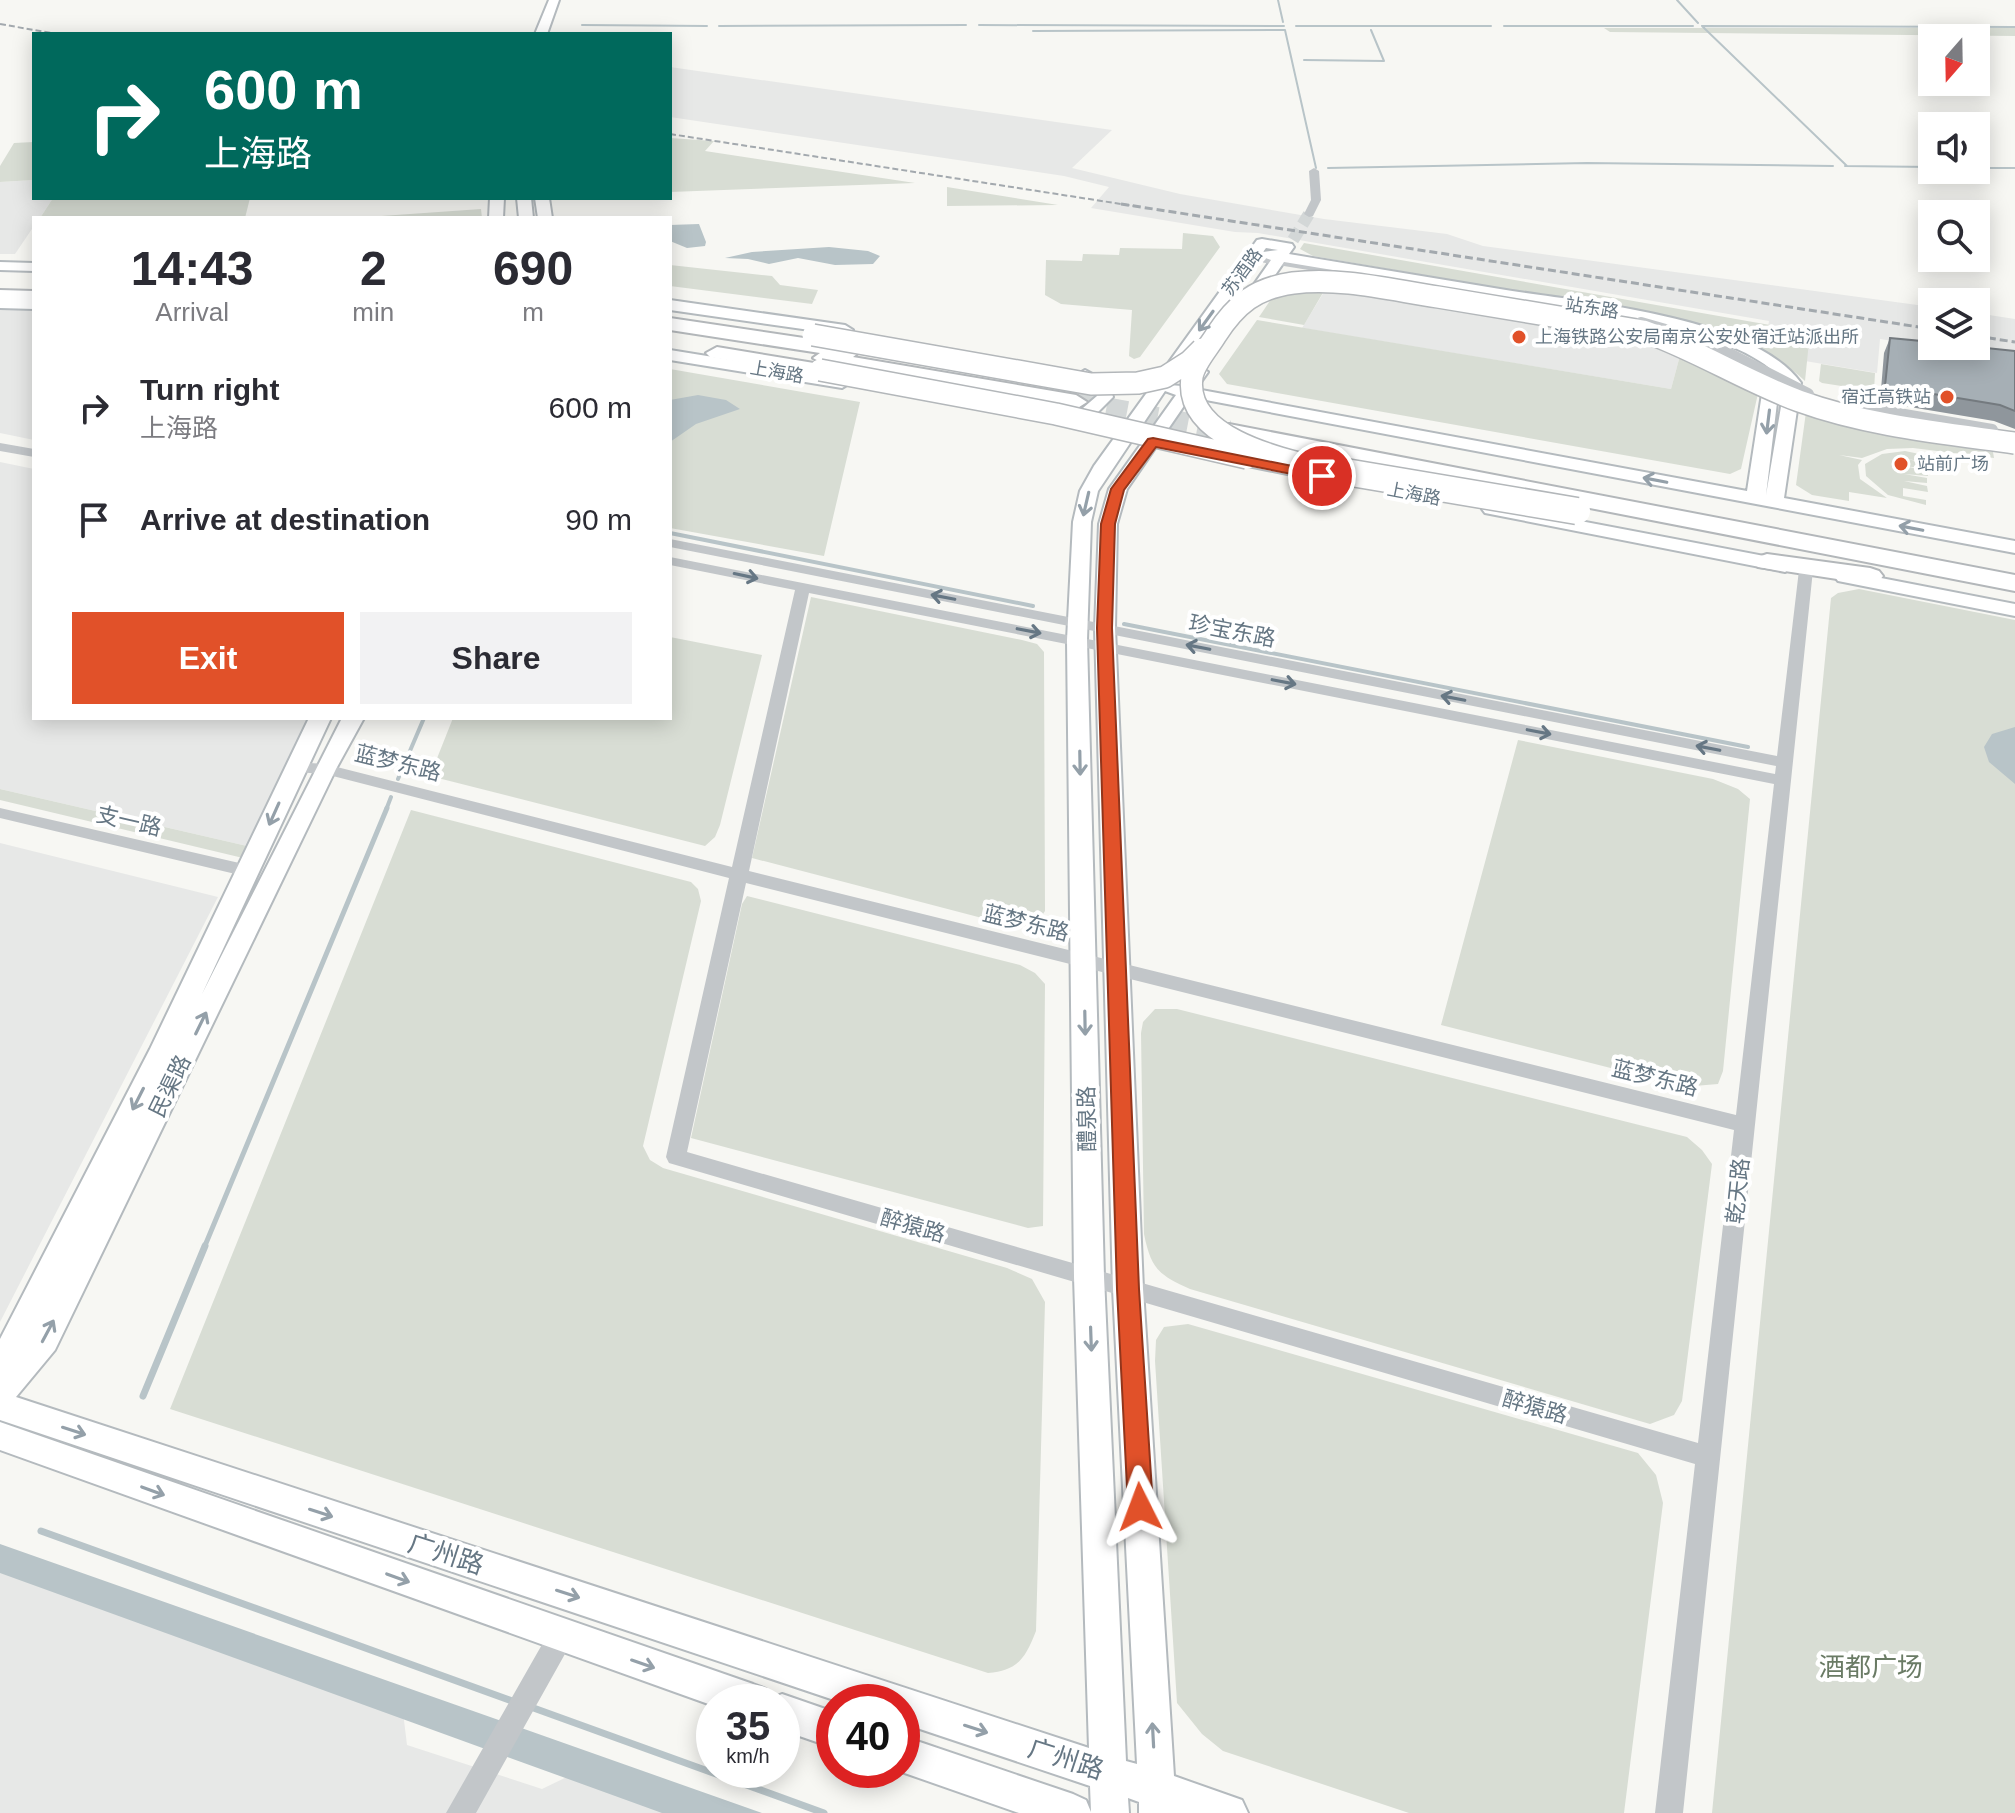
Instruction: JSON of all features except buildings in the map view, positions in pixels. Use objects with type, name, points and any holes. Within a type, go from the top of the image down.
[{"type":"highway","points":[[0,279],[32,279]]},
{"type":"highway","points":[[1330,471],[1252,450],[1220,432],[1200,412],[1191,395],[1192,373],[1232,310],[1263,290],[1294,283],[1351,283],[1643,331],[1687,346],[1800,402],[1843,414],[2015,443]]},
{"type":"highway","points":[[0,288],[32,289]]},
{"type":"highway","points":[[0,296],[32,297]]},
{"type":"highway","points":[[672,315],[813,335],[1078,383],[1124,384],[1180,372],[1222,326]]},
{"type":"highway","name":"上海路","points":[[672,324],[817,345],[1081,397],[672,336]]},
{"type":"highway","points":[[672,347],[979,398],[1244,457],[1577,511],[2015,599]]},
{"type":"highway","points":[[1833,402],[1881,419],[1942,431]]},
{"type":"highway","name":"上海路","points":[[2015,570],[1233,425],[2015,583]]},
{"type":"highway","points":[[1811,532],[1949,549],[2015,561]]},
{"type":"highway","points":[[1767,562],[2015,599]]},
{"type":"main road","points":[[542,32],[554,0]]},
{"type":"main road","name":"苏酒路","points":[[1124,436],[1262,243],[1279,260],[1153,442]]},
{"type":"main road","name":"站东路","points":[[1279,260],[1306,277],[1660,335],[1697,343],[1719,353],[1767,380],[1771,386],[1763,461],[1755,498]]},
{"type":"main road","name":"站东路","points":[[1279,260],[1658,319],[1717,336],[1746,349],[1785,371],[1793,383],[1774,502]]},
{"type":"main road","points":[[0,266],[32,267]]},
{"type":"main road","points":[[0,303],[32,304]]},
{"type":"main road","points":[[672,305],[825,327],[1160,386],[2015,547]]},
{"type":"main road","name":"上海路","points":[[672,355],[778,371],[1124,436],[2015,610]]},
{"type":"main road","points":[[964,406],[1059,417],[1088,412],[1105,397],[1103,386],[1094,378],[1000,358]]},
{"type":"main road","points":[[1378,487],[1231,451],[1216,442],[1212,430],[1224,417],[1244,409],[1408,433]]},
{"type":"main road","name":"醴泉路","points":[[1124,436],[1089,491],[1082,522],[1117,969],[1128,1289],[1157,1801]]},
{"type":"main road","name":"醴泉路","points":[[1110,1813],[1089,1277],[1084,962],[1092,634],[1111,512],[1118,489],[1153,442]]},
{"type":"main road","name":"民渠路","points":[[0,1370],[163,1049],[320,720]]},
{"type":"main road","name":"民渠路","points":[[0,1393],[44,1341],[350,720]]},
{"type":"main road","name":"广州路","points":[[0,1406],[839,1684]]},
{"type":"main road","name":"广州路","points":[[0,1436],[701,1684]]},
{"type":"main road","name":"广州路","points":[[920,1711],[1108,1773],[1157,1801],[1229,1813]]},
{"type":"main road","name":"广州路","points":[[920,1760],[1073,1813]]},
{"type":"street","points":[[1309,214],[1316,200],[1314,171]]},
{"type":"street","points":[[1279,260],[1667,329],[1704,341],[1790,386],[1833,402],[2015,434]]},
{"type":"street","points":[[0,447],[32,453]]},
{"type":"street","name":"珍宝东路","points":[[672,543],[1092,634],[1784,772]]},
{"type":"street","name":"珍宝东路","points":[[672,561],[803,588],[1092,634]]},
{"type":"street","name":"乾天路","points":[[1669,1813],[1806,570]]},
{"type":"street","name":"醉猿路","points":[[803,588],[676,1157],[1708,1457]]},
{"type":"street","name":"蓝梦东路","points":[[295,767],[325,769],[1084,962],[1745,1125]]},
{"type":"street","name":"支一路","points":[[0,813],[248,871]]},
{"type":"street","points":[[460,1813],[561,1636]]},
{"type":"shaded area","points":[[672,67],[1112,130],[1072,168],[1180,194],[1324,219],[1447,234],[1483,246],[1918,305],[1918,345],[1880,339],[1877,373],[1763,354],[1769,321],[1258,233],[1235,232],[1091,208],[1109,187],[1064,176],[672,117]]},
{"type":"shaded area","points":[[32,180],[32,200],[52,200],[41,216],[32,216],[32,229],[15,254],[0,254],[0,182]]},
{"type":"shaded area","points":[[699,224],[705,246],[687,248],[672,242],[672,225]]},
{"type":"shaded area","points":[[829,247],[868,251],[880,256],[873,264],[835,265],[798,258],[769,264],[725,258],[752,252]]},
{"type":"shaded area","points":[[1320,288],[1682,348],[1671,389],[1302,328],[1324,292]]},
{"type":"shaded area","points":[[0,303],[32,303],[32,440],[0,433]]},
{"type":"shaded area","points":[[1990,315],[2015,319],[2015,360],[1990,356]]},
{"type":"shaded area","points":[[698,395],[726,400],[740,409],[696,424],[672,441],[672,400]]},
{"type":"shaded area","points":[[0,462],[32,469],[32,720],[309,720],[247,846],[0,789]]},
{"type":"shaded area","points":[[2015,727],[2015,784],[1989,762],[1984,747],[1992,734]]},
{"type":"shaded area","points":[[0,843],[218,897],[0,1322]]},
{"type":"shaded area","points":[[0,1544],[762,1813],[662,1813],[0,1573]]},
{"type":"shaded area","points":[[0,1564],[403,1712],[407,1745],[542,1789],[573,1774],[680,1813],[0,1813]]},
{"type":"green space","points":[[1604,28],[1918,28],[1918,35],[1610,32]]},
{"type":"green space","points":[[1990,28],[2015,28],[2015,36],[1990,36]]},
{"type":"green space","points":[[672,138],[714,141],[705,151],[915,183],[672,192]]},
{"type":"green space","points":[[32,142],[32,180],[0,182],[0,166],[14,143]]},
{"type":"green space","points":[[947,187],[1058,205],[947,206]]},
{"type":"green space","points":[[52,200],[250,200],[246,216],[41,216]]},
{"type":"green space","points":[[481,209],[482,216],[381,216]]},
{"type":"green space","points":[[1183,233],[1213,236],[1220,247],[1140,357],[1134,359],[1129,356],[1132,310],[1061,304],[1045,295],[1046,260],[1082,261],[1083,254],[1119,255],[1120,248],[1182,249]]},
{"type":"green space","points":[[1304,243],[1810,332],[1805,381],[1746,342],[1680,319],[1313,256],[1300,249]]},
{"type":"green space","points":[[672,265],[772,276],[780,285],[818,290],[812,304],[672,286]]},
{"type":"green space","points":[[1282,283],[1324,291],[1304,325],[1259,317]]},
{"type":"green space","points":[[1257,320],[1671,389],[1682,348],[1759,389],[1741,469],[1730,474],[1227,384],[1219,374]]},
{"type":"green space","points":[[1821,364],[1875,373],[1874,391],[1822,383],[1819,381]]},
{"type":"green space","points":[[672,369],[860,402],[824,556],[672,528]]},
{"type":"green space","points":[[1806,412],[1940,434],[1940,444],[1993,452],[1994,458],[1913,448],[1887,449],[1862,458],[1839,455],[1862,460],[1858,465],[1860,479],[1887,498],[1849,492],[1849,501],[1812,495],[1796,485]]},
{"type":"green space","points":[[1905,451],[1929,456],[1929,462],[1906,459],[1928,463],[1929,469],[1904,466],[1928,471],[1928,476],[1904,474],[1927,478],[1927,483],[1904,481],[1927,486],[1928,492],[1903,488],[1903,496],[1926,500],[1926,505],[1888,495],[1866,476],[1865,464],[1882,454]]},
{"type":"green space","name":"酒都广场","points":[[1859,589],[2015,620],[2015,1813],[1712,1813],[1831,598],[1838,593]]},
{"type":"green space","points":[[811,597],[1022,640],[1037,644],[1044,652],[1045,911],[1042,916],[1028,923],[1005,924],[752,858]]},
{"type":"green space","points":[[672,637],[762,655],[720,825],[715,837],[705,846],[430,776],[452,720],[672,720]]},
{"type":"green space","points":[[1518,740],[1713,779],[1738,789],[1750,799],[1723,1071],[1718,1084],[1694,1086],[1650,1078],[1441,1025]]},
{"type":"green space","points":[[0,789],[247,846],[243,858],[0,800]]},
{"type":"green space","points":[[411,810],[691,882],[698,889],[701,901],[643,1146],[650,1160],[663,1168],[1007,1268],[1032,1279],[1045,1302],[1036,1631],[1024,1656],[1013,1666],[988,1673],[170,1409]]},
{"type":"green space","points":[[747,896],[1020,965],[1035,973],[1045,984],[1043,1226],[1028,1228],[691,1138],[742,904]]},
{"type":"green space","points":[[1155,1009],[1177,1009],[1687,1137],[1712,1164],[1682,1401],[1674,1415],[1650,1424],[1190,1289],[1164,1275],[1153,1263],[1144,1234],[1141,1033],[1143,1022]]},
{"type":"green space","points":[[1188,1324],[1638,1453],[1656,1475],[1663,1503],[1624,1813],[1409,1813],[1223,1751],[1202,1734],[1177,1703],[1155,1361],[1156,1340],[1164,1327]]},
{"type":"waterway","points":[[1278,0],[1283,22]]},
{"type":"waterway","points":[[1677,0],[1698,23]]},
{"type":"waterway","points":[[582,25],[707,26]]},
{"type":"waterway","points":[[719,26],[966,25]]},
{"type":"waterway","points":[[979,25],[1284,26]]},
{"type":"waterway","points":[[1296,26],[1491,26]]},
{"type":"waterway","points":[[1504,26],[1693,26]]},
{"type":"waterway","points":[[1847,166],[1702,26],[2015,27]]},
{"type":"waterway","points":[[1033,31],[1285,30],[1316,168]]},
{"type":"waterway","points":[[1304,60],[1384,61],[1371,30]]},
{"type":"waterway","points":[[1328,168],[1587,163],[1833,166]]},
{"type":"waterway","points":[[1845,166],[1918,167]]},
{"type":"waterway","points":[[1990,168],[2015,168]]},
{"type":"waterway","points":[[672,533],[1033,606]]},
{"type":"waterway","points":[[1124,624],[1748,747]]},
{"type":"waterway","points":[[398,779],[423,720]]},
{"type":"waterway","points":[[386,810],[391,797]]},
{"type":"waterway","points":[[204,1248],[387,808]]},
{"type":"waterway","points":[[143,1396],[205,1246]]},
{"type":"waterway","points":[[41,1531],[515,1702]]},
{"type":"waterway","points":[[528,1706],[824,1813]]},
{"type":"tunnel","points":[[1293,240],[1309,214]]},
{"type":"tunnel","points":[[1076,402],[1229,431]]},
{"type":"railway","points":[[0,24],[46,32]]},
{"type":"railway","points":[[672,134],[1134,206]]},
{"type":"railway","points":[[1121,204],[1918,327]]},
{"type":"railway","points":[[1990,338],[2015,342]]},
{"type":"place","name":"上海铁路公安局南京公安处宿迁站派出所","points":[[1519,337]]},
{"type":"place","name":"宿迁高铁站","points":[[1947,397]]},
{"type":"place","name":"站前广场","points":[[1901,464]]},
{"type":"route","points":[[1140,1507],[1128,1289],[1105,628],[1108,524],[1118,489],[1153,442],[1322,476]]}]
